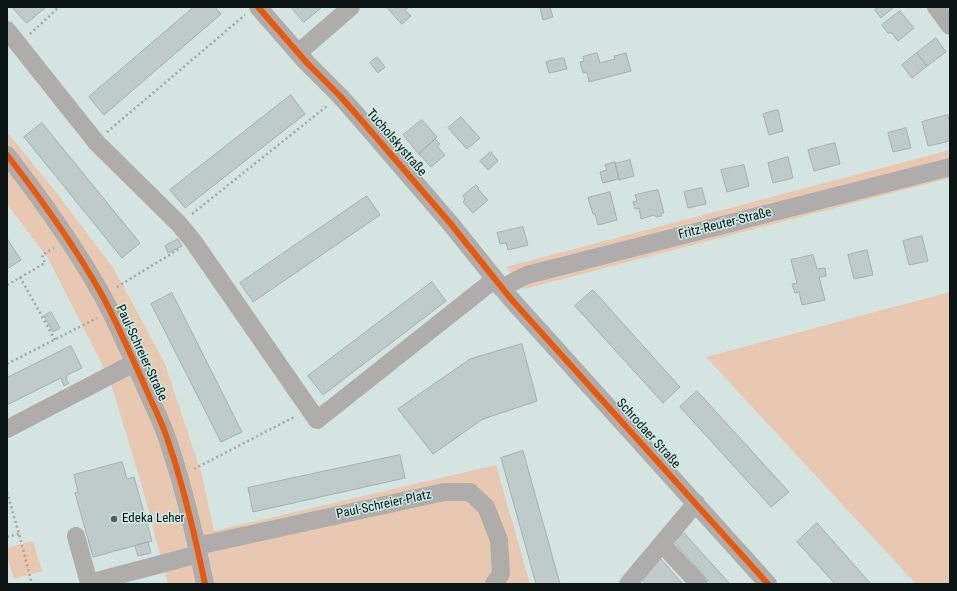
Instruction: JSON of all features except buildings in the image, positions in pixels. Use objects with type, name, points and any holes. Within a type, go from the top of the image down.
[{"type":"street","points":[[298,53],[351,7]]},
{"type":"street","points":[[936,7],[950,26]]},
{"type":"street","name":"Tucholskystraße","points":[[253,10],[340,96],[450,223],[502,288]]},
{"type":"street","points":[[7,30],[96,142],[179,224],[193,241],[308,409]]},
{"type":"street","name":"Paul-Schreier-Straße","points":[[7,155],[36,192],[68,239],[102,296],[134,363],[168,439],[198,550],[205,584]]},
{"type":"street","name":"Fritz-Reuter-Straße","points":[[308,409],[317,420],[502,288],[527,275],[950,167]]},
{"type":"street","name":"Schrodaer Straße","points":[[502,288],[768,584]]},
{"type":"street","points":[[7,429],[134,363]]},
{"type":"street","name":"Paul-Schreier-Platz","points":[[76,536],[89,583],[198,550],[444,492],[470,492],[486,507],[499,540],[501,574],[494,584]]},
{"type":"street","points":[[631,583],[696,503]]},
{"type":"street","points":[[662,544],[699,584]]},
{"type":"path","points":[[19,44],[60,7]]},
{"type":"path","points":[[96,142],[253,10]]},
{"type":"path","points":[[179,224],[340,96]]},
{"type":"path","points":[[7,285],[45,263],[42,255],[68,239]]},
{"type":"path","points":[[102,296],[193,241]]},
{"type":"path","points":[[20,277],[55,340]]},
{"type":"path","points":[[7,364],[110,312]]},
{"type":"path","points":[[179,476],[308,409]]},
{"type":"path","points":[[7,492],[32,584]]},
{"type":"path","points":[[7,538],[19,534]]},
{"type":"shaded area","points":[[7,132],[55,191],[114,269],[165,364],[201,472],[214,531],[496,465],[530,584],[168,584],[141,483],[110,380],[48,258],[7,204]]},
{"type":"shaded area","points":[[950,150],[950,178],[524,289],[506,267]]},
{"type":"shaded area","points":[[950,292],[950,584],[916,584],[706,357]]},
{"type":"shaded area","points":[[33,541],[42,571],[14,579],[7,556],[7,548]]},
{"type":"cycle path","points":[[258,7],[307,63],[356,114],[450,223],[511,299],[768,584]]},
{"type":"cycle path","points":[[7,155],[69,241],[113,316],[166,434],[184,494],[205,584]]},
{"type":"place","name":"Edeka Leher","points":[[114,519]]}]
